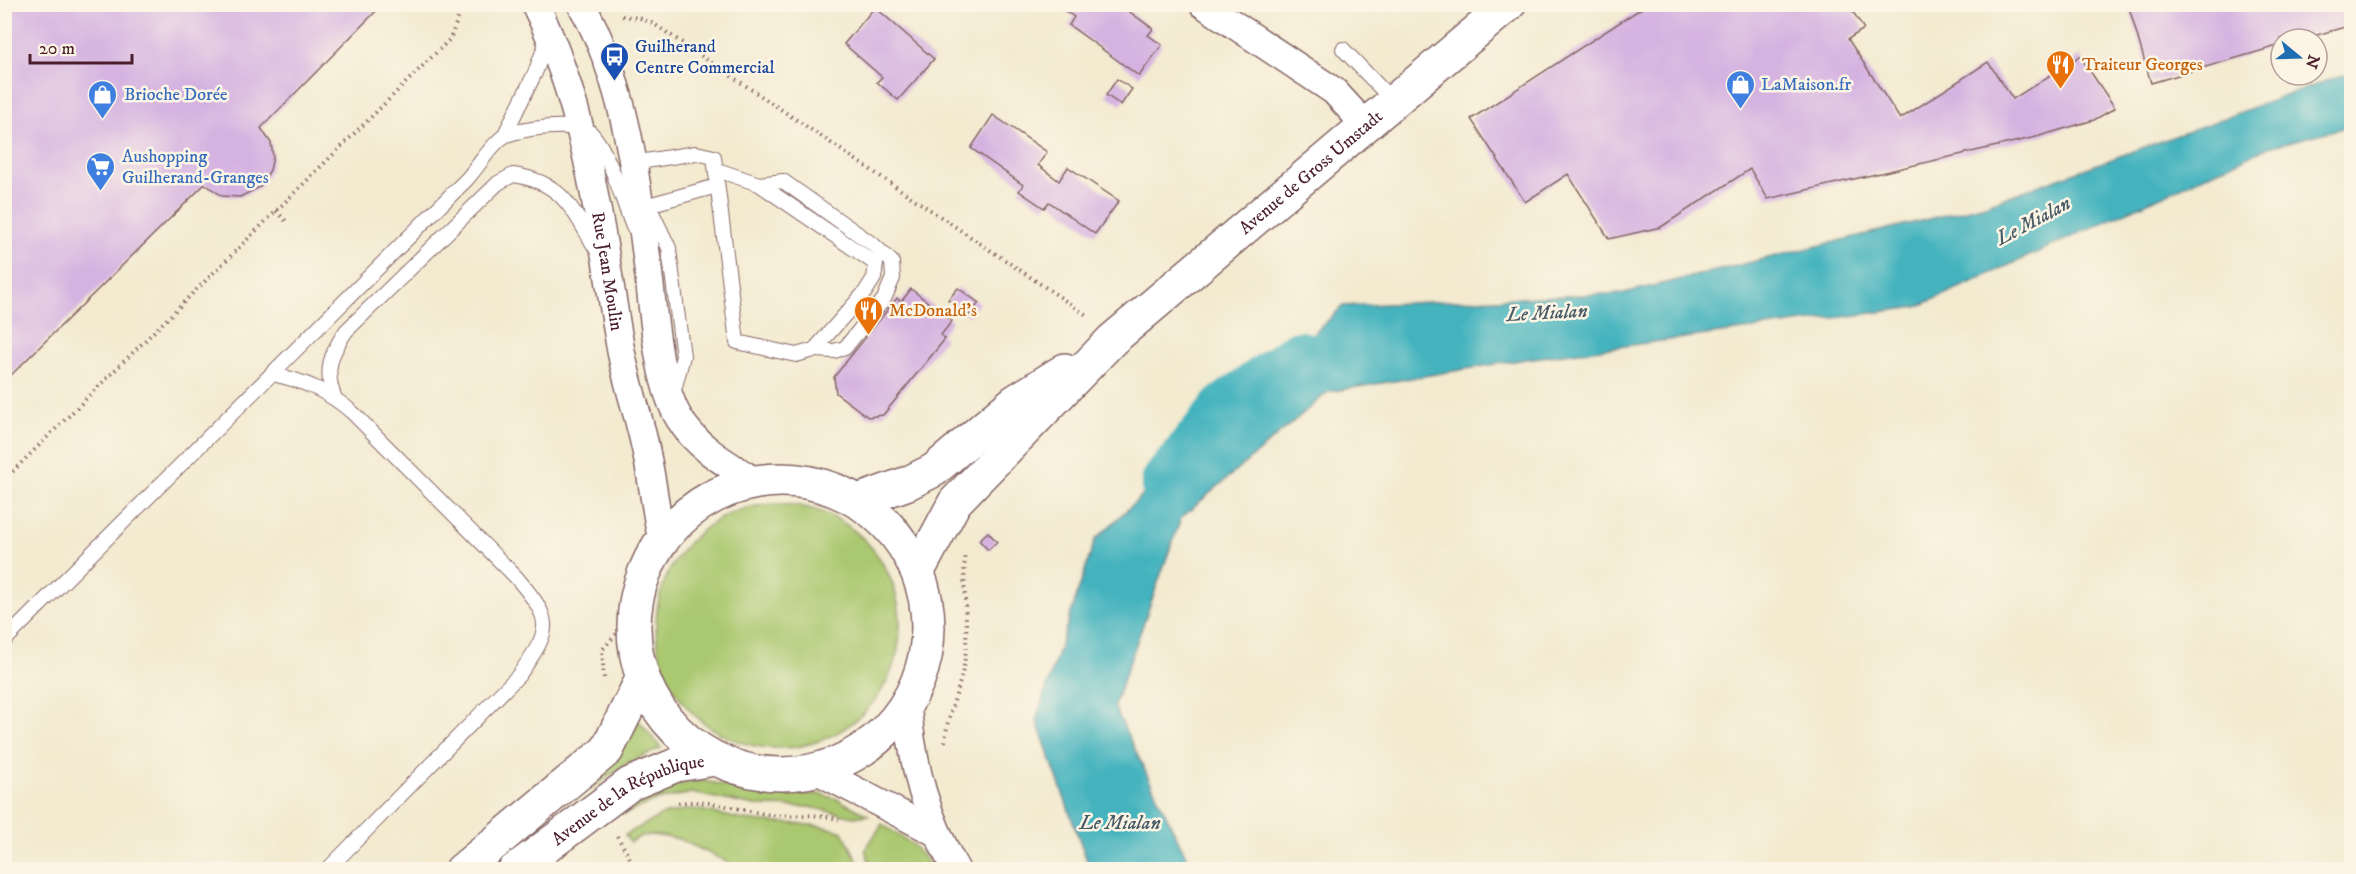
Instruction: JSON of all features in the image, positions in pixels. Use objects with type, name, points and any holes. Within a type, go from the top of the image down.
[{"type":"main road","name":"Avenue de Gross Umstadt","points":[[858,501],[908,483],[934,470],[1102,329],[1367,127],[1509,4]]},
{"type":"main road","name":"Avenue de Gross Umstadt","points":[[918,572],[955,502],[1102,329]]},
{"type":"main road","points":[[782,480],[808,482],[834,489],[858,501],[894,531],[918,572],[926,598],[928,626],[926,653],[919,680],[907,705],[889,728],[867,747],[843,761],[816,770],[772,775],[743,770],[699,750],[671,725],[655,702],[643,676],[635,645],[635,613],[644,575],[662,541],[696,507],[725,491],[756,482],[782,480]]},
{"type":"main road","name":"Avenue de la République","points":[[462,870],[607,750],[643,676]]},
{"type":"main road","name":"Avenue de la République","points":[[515,870],[630,784],[676,765],[715,759]]},
{"type":"street","name":"Rue Jean Moulin","points":[[535,4],[564,71],[579,126],[607,266],[619,344],[630,395],[647,455],[662,541]]},
{"type":"street","name":"Rue Jean Moulin","points":[[581,4],[614,81],[644,206],[647,260],[660,357],[671,399],[679,418],[710,453],[756,482]]},
{"type":"street","points":[[1203,4],[1334,92],[1367,127]]},
{"type":"street","points":[[907,705],[911,747],[935,832],[956,870]]},
{"type":"street","points":[[816,770],[935,832]]},
{"type":"lane","points":[[4,641],[467,180],[504,136],[535,73],[549,34]]},
{"type":"lane","points":[[1343,49],[1394,102]]},
{"type":"lane","points":[[504,136],[561,125],[579,126],[590,132],[600,144],[647,260]]},
{"type":"lane","points":[[634,170],[696,153],[759,184],[876,264],[874,278],[865,292],[814,350]]},
{"type":"lane","points":[[716,163],[737,342],[796,355],[814,350],[834,351],[845,348],[884,299],[893,278],[892,262],[875,246],[783,181],[759,184]]},
{"type":"lane","points":[[334,396],[327,370],[346,331],[481,196],[513,175],[548,184],[564,197],[607,266]]},
{"type":"lane","points":[[671,399],[683,356],[669,248],[644,206],[717,186]]},
{"type":"lane","points":[[272,374],[302,380],[334,396],[516,578],[540,605],[546,627],[541,644],[519,675],[327,870]]},
{"type":"lane","points":[[536,870],[577,824]]},
{"type":"path","points":[[4,480],[450,39],[460,7],[467,4]]},
{"type":"path","points":[[618,16],[640,18],[654,24],[1102,329]]},
{"type":"path","points":[[276,211],[287,222]]},
{"type":"path","points":[[918,774],[939,766],[945,755],[949,715],[964,667],[966,553]]},
{"type":"path","points":[[675,804],[699,800],[754,812],[776,815],[810,814],[843,821]]},
{"type":"green space","points":[[778,504],[802,506],[825,513],[846,525],[864,540],[879,558],[891,579],[898,602],[900,626],[898,650],[891,673],[879,694],[864,712],[846,727],[825,739],[802,746],[778,748],[754,746],[731,739],[710,727],[692,712],[677,694],[665,673],[658,650],[656,626],[658,602],[665,579],[677,558],[692,540],[710,525],[731,513],[754,506]]},
{"type":"green space","points":[[638,720],[661,748],[626,764],[591,789],[588,785]]},
{"type":"green space","points":[[705,781],[767,795],[820,794],[837,799],[868,815],[854,817],[810,807],[755,806],[692,793],[657,800],[625,814],[641,799],[661,789]]},
{"type":"green space","points":[[690,809],[757,822],[807,825],[843,832],[858,862],[865,869],[742,869],[679,839],[652,835],[641,836],[630,842],[625,835],[662,815]]},
{"type":"green space","points":[[882,824],[913,845],[934,869],[889,869],[869,861],[865,850]]},
{"type":"water","name":"Le Mialan","points":[[2351,72],[2351,126],[2269,147],[1917,307],[1526,359],[1328,392],[1181,518],[1114,706],[1192,869],[1090,869],[1036,719],[1095,540],[1343,306],[1624,293],[1982,206],[2310,87],[2329,87],[2329,80]]},
{"type":"building","name":"Aushopping Guilherand-Granges","points":[[4,4],[383,4],[261,128],[271,143],[273,157],[270,170],[260,187],[240,197],[222,196],[205,184],[4,382]]},
{"type":"building","points":[[1068,4],[1119,4],[1153,29],[1148,35],[1162,45],[1139,76],[1069,25],[1074,17],[1064,10]]},
{"type":"building","name":"LaMaison.fr","points":[[1648,4],[1705,4],[1708,9],[1715,4],[1848,4],[1864,29],[1848,39],[1900,119],[1988,62],[2013,99],[2080,56],[2115,108],[2094,120],[2036,137],[1768,199],[1750,169],[1661,227],[1609,239],[1568,174],[1525,202],[1471,119]]},
{"type":"building","points":[[2128,4],[2352,4],[2352,25],[2329,32],[2329,27],[2269,27],[2269,49],[2151,83]]},
{"type":"building","points":[[875,7],[934,59],[898,100],[877,82],[882,77],[844,44]]},
{"type":"building","points":[[1117,79],[1132,89],[1121,105],[1106,95]]},
{"type":"building","points":[[993,115],[1047,152],[1038,165],[1059,181],[1068,167],[1119,201],[1095,234],[1049,202],[1044,208],[1019,191],[1023,185],[971,148]]},
{"type":"building","points":[[958,288],[979,303],[969,316],[948,300]]},
{"type":"building","points":[[911,289],[952,321],[941,335],[945,339],[883,415],[868,417],[836,393],[834,377],[897,298],[901,302]]},
{"type":"building","points":[[988,532],[997,542],[988,550],[979,540]]},
{"type":"waterway","name":"Le Mialan","points":[[1172,484],[1228,414],[1300,362]]},
{"type":"place","name":"Guilherand Centre Commercial","points":[[614,82]]},
{"type":"place","name":"Traiteur Georges","points":[[2061,90]]},
{"type":"place","name":"LaMaison.fr","points":[[1740,110]]},
{"type":"place","name":"Brioche Dorée","points":[[103,120]]},
{"type":"place","name":"Aushopping Guilherand-Granges","points":[[101,192]]},
{"type":"place","name":"McDonald's","points":[[868,336]]}]
